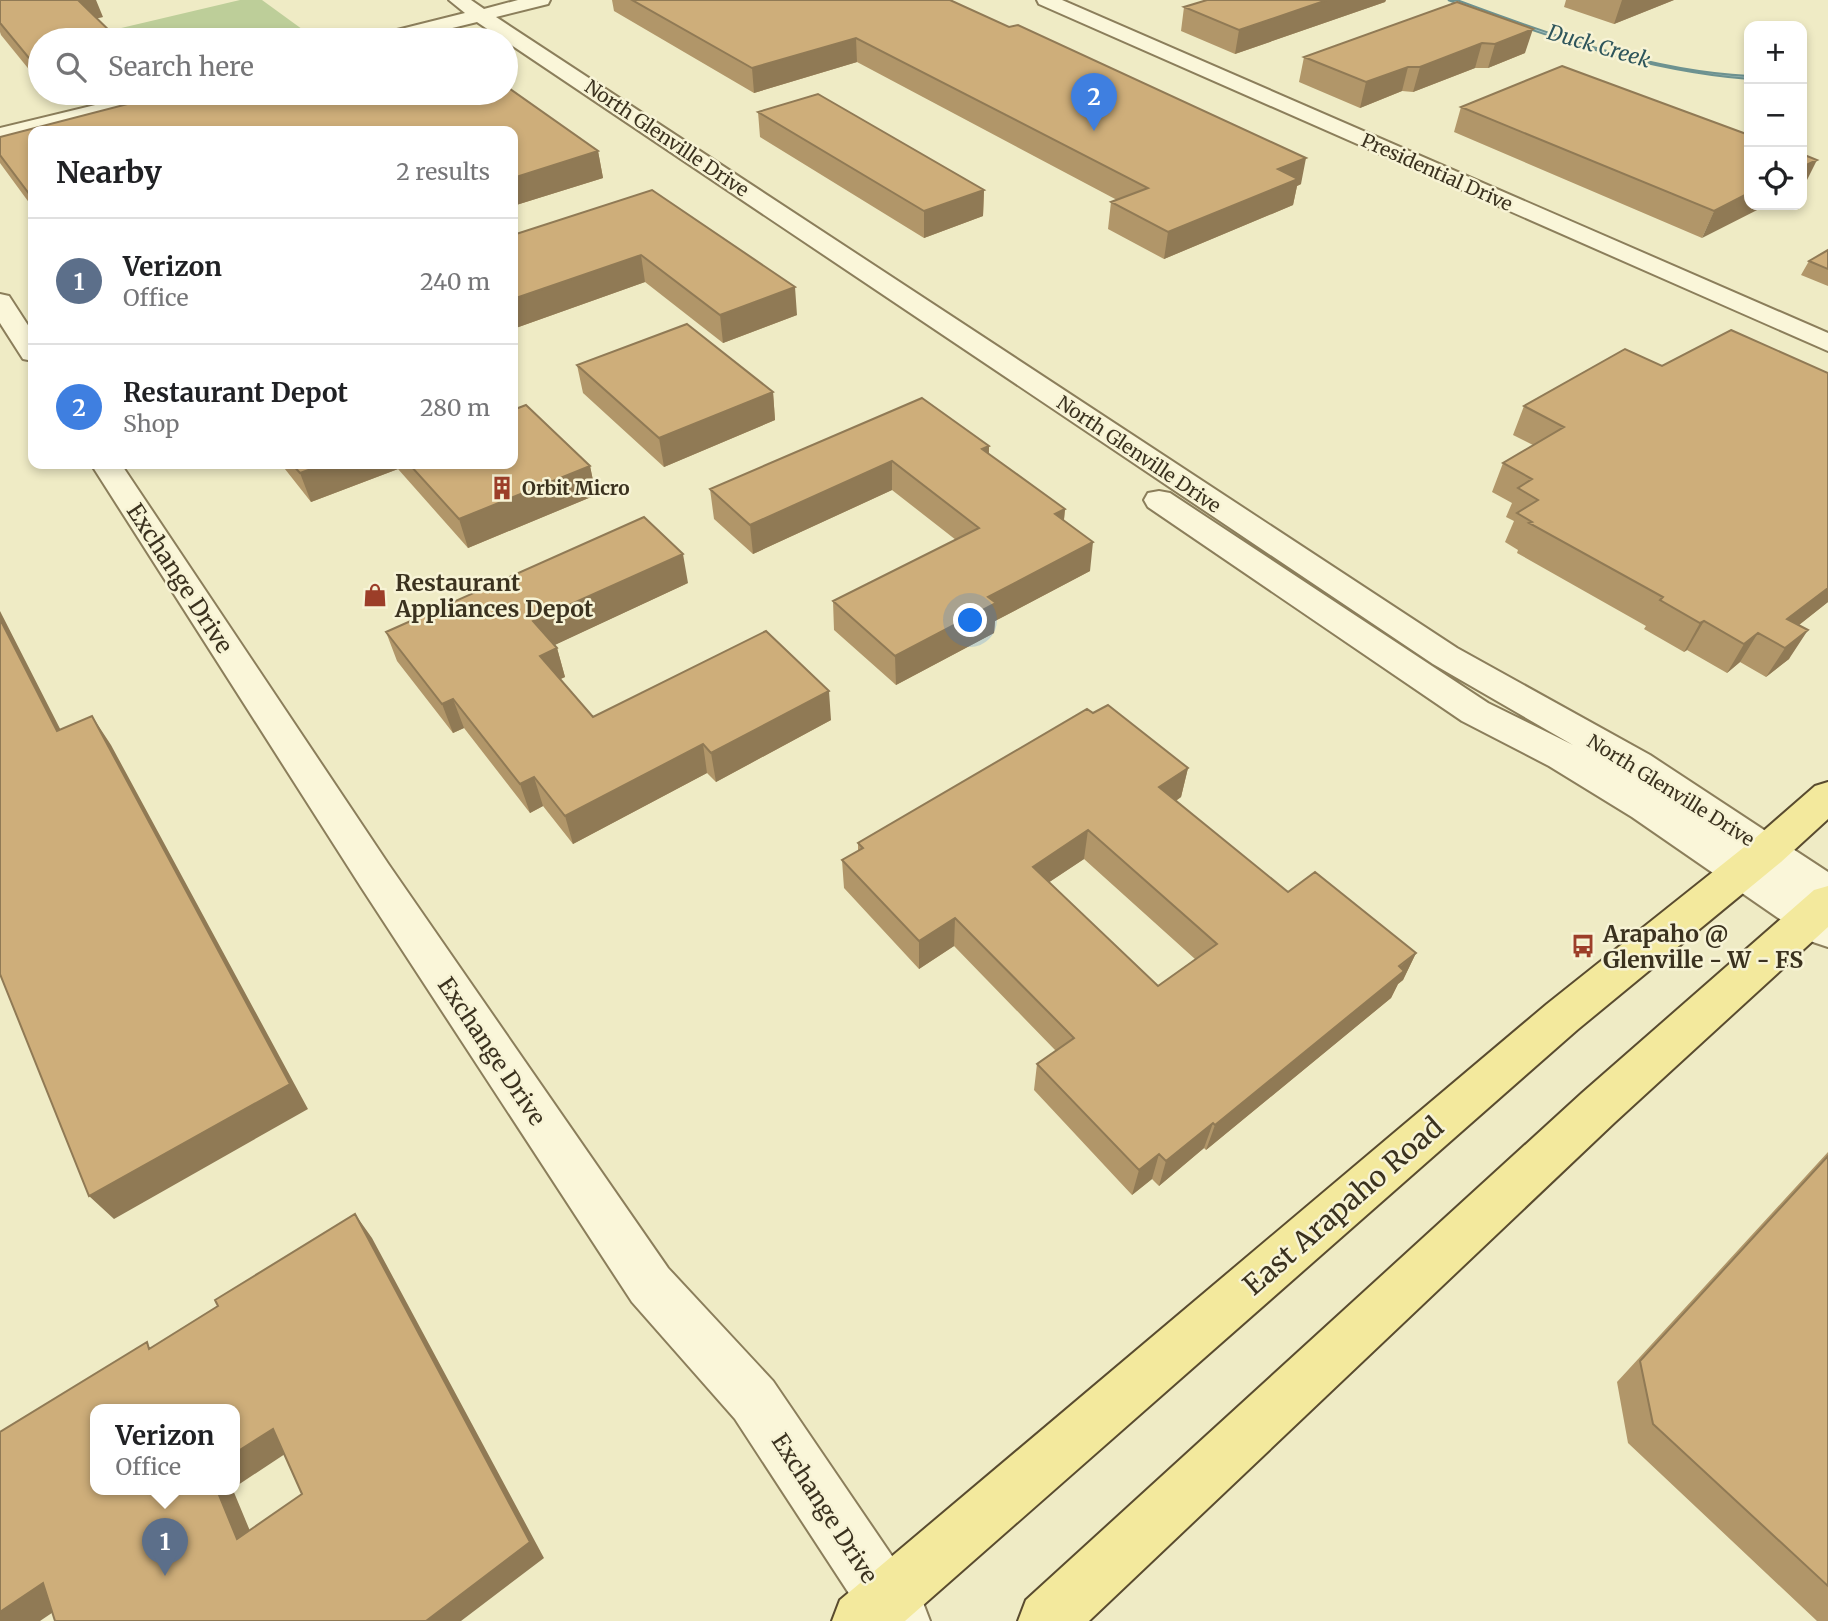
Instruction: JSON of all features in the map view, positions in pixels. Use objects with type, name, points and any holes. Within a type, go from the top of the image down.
[{"type":"main road","name":"East Arapaho Road","points":[[883,1614],[1562,1017],[1828,796]]},
{"type":"main road","points":[[1047,1621],[1598,1108],[1823,910]]},
{"type":"street","name":"North Glenville Drive","points":[[458,0],[501,28]]},
{"type":"street","points":[[429,28],[541,0]]},
{"type":"street","name":"Presidential Drive","points":[[1046,0],[1828,343]]},
{"type":"street","points":[[437,8],[468,28]]},
{"type":"street","name":"North Glenville Drive","points":[[518,40],[978,346],[997,374]]},
{"type":"street","name":"North Glenville Drive","points":[[518,61],[771,235]]},
{"type":"street","points":[[532,71],[570,74]]},
{"type":"street","points":[[36,126],[121,105]]},
{"type":"street","points":[[594,112],[618,106]]},
{"type":"street","points":[[0,135],[28,128]]},
{"type":"street","points":[[791,250],[819,239]]},
{"type":"street","points":[[0,302],[28,345]]},
{"type":"street","name":"North Glenville Drive","points":[[907,328],[950,357],[997,374],[1389,637],[1475,712],[1562,755],[1636,801],[1753,861],[1823,910]]},
{"type":"street","points":[[950,357],[978,346]]},
{"type":"street","name":"Exchange Drive","points":[[109,469],[368,865],[650,1285],[754,1400],[883,1614]]},
{"type":"green space","points":[[240,0],[262,0],[300,28],[121,28]]},
{"type":"water","points":[[1448,0],[1457,0],[1564,38],[1637,59],[1712,73],[1744,76],[1744,78],[1710,75],[1634,60],[1521,26]]},
{"type":"building","points":[[0,0],[78,0],[107,28],[28,28],[28,57],[0,23]]},
{"type":"building","points":[[632,0],[950,0],[1009,27],[1018,25],[1306,158],[1278,169],[1298,179],[1168,232],[1111,202],[1148,188],[856,38],[752,68]]},
{"type":"building","points":[[1207,0],[1327,0],[1239,30],[1184,7]]},
{"type":"building","points":[[1457,2],[1533,29],[1495,44],[1482,43],[1420,67],[1408,67],[1366,82],[1304,57]]},
{"type":"building","points":[[1562,66],[1744,133],[1744,196],[1714,211],[1461,107]]},
{"type":"building","points":[[518,94],[598,151],[518,176],[518,126],[42,126],[124,105],[518,105]]},
{"type":"building","points":[[818,94],[984,190],[924,211],[758,112]]},
{"type":"building","points":[[28,130],[28,192],[0,155],[0,137]]},
{"type":"building","points":[[1807,156],[1817,160],[1807,165]]},
{"type":"building","points":[[652,190],[795,287],[720,315],[641,255],[518,297],[518,233]]},
{"type":"building","points":[[1828,250],[1828,269],[1809,261]]},
{"type":"building","points":[[687,324],[773,392],[659,438],[577,365]]},
{"type":"building","points":[[1731,330],[1828,373],[1828,588],[1787,619],[1808,630],[1785,648],[1758,633],[1744,644],[1704,621],[1700,623],[1660,600],[1663,597],[1529,523],[1532,522],[1517,513],[1538,500],[1518,488],[1532,479],[1503,463],[1564,427],[1524,406],[1625,349],[1662,366]]},
{"type":"building","points":[[922,398],[989,446],[982,449],[1065,509],[1055,514],[1093,542],[988,597],[996,603],[895,656],[833,601],[979,528],[892,461],[750,525],[710,489]]},
{"type":"building","points":[[526,405],[590,466],[459,519],[414,469],[518,469],[518,408]]},
{"type":"building","points":[[644,517],[683,554],[533,621],[557,648],[540,656],[593,717],[766,631],[829,691],[711,753],[703,744],[565,816],[534,777],[520,784],[453,699],[442,704],[386,632]]},
{"type":"building","points":[[0,619],[57,731],[92,716],[290,1084],[89,1196],[0,974]]},
{"type":"building","points":[[1108,705],[1188,768],[1159,787],[1288,892],[1315,872],[1416,953],[1399,966],[1404,971],[1215,1125],[1213,1123],[1166,1161],[1159,1154],[1139,1170],[1037,1064],[1074,1038],[955,918],[919,941],[842,860],[863,848],[858,843],[1087,709],[1093,713]],"holes":[[[1088,830],[1217,944],[1158,986],[1033,867]]]},
{"type":"building","points":[[1828,1156],[1828,1586],[1653,1424],[1640,1361]]},
{"type":"building","points":[[355,1214],[530,1542],[426,1621],[55,1621],[43,1583],[0,1612],[0,1432],[147,1342],[149,1349],[218,1306],[215,1300]]},
{"type":"place","name":"Restaurant Depot","points":[[1094,131]]},
{"type":"place","name":"Orbit Micro","points":[[502,488]]},
{"type":"place","name":"Restaurant Appliances Depot","points":[[375,595]]},
{"type":"place","name":"Arapaho @ Glenville - W - FS","points":[[1583,946]]},
{"type":"place","name":"Verizon","points":[[165,1576]]},
{"type":"water label","name":"Duck Creek","points":[[1599,46]]}]
